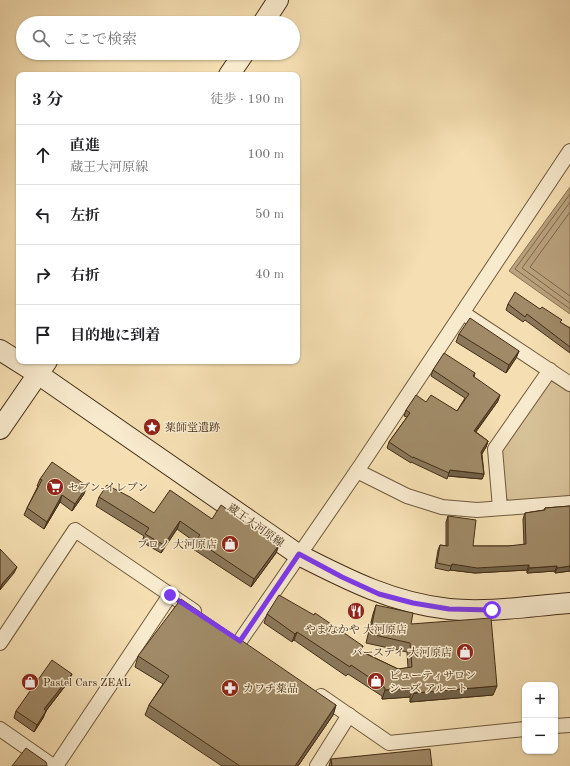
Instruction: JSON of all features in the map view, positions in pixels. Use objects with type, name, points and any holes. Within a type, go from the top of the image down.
[{"type":"main road","points":[[268,16],[278,0]]},
{"type":"main road","points":[[231,72],[239,60]]},
{"type":"main road","name":"蔵王大河原線","points":[[0,350],[16,357]]},
{"type":"main road","name":"蔵王大河原線","points":[[33,364],[42,368],[299,554],[342,577],[379,594],[449,609],[492,610],[570,603]]},
{"type":"main road","points":[[0,429],[42,368]]},
{"type":"street","points":[[240,641],[357,471],[570,151]]},
{"type":"street","points":[[463,313],[570,384]]},
{"type":"street","points":[[500,508],[495,449],[550,370]]},
{"type":"street","points":[[357,471],[407,496],[442,507],[477,510],[570,503]]},
{"type":"street","points":[[0,643],[75,530],[208,620]]},
{"type":"street","points":[[56,766],[170,595]]},
{"type":"street","points":[[228,633],[253,650]]},
{"type":"street","points":[[310,689],[390,743],[522,729]]},
{"type":"street","points":[[317,766],[349,715]]},
{"type":"street","points":[[558,726],[570,725]]},
{"type":"street","points":[[0,729],[53,766]]},
{"type":"shaded area","points":[[552,381],[570,392],[570,496],[512,502],[505,498],[501,452],[546,382]]},
{"type":"water","points":[[570,187],[570,314],[509,271]]},
{"type":"building","points":[[515,292],[540,309],[542,307],[562,320],[560,322],[570,328],[570,347],[527,314],[525,317],[508,304]]},
{"type":"building","points":[[470,318],[519,351],[509,365],[459,334]]},
{"type":"building","points":[[444,353],[475,373],[473,376],[500,395],[474,431],[488,441],[481,452],[484,474],[450,470],[449,473],[413,458],[389,442],[410,413],[406,410],[416,395],[426,402],[431,395],[457,411],[469,394],[433,370]]},
{"type":"building","points":[[52,462],[87,486],[75,504],[62,495],[47,522],[27,508],[42,480],[40,479]]},
{"type":"building","points":[[107,485],[130,497],[154,513],[170,490],[212,519],[221,505],[279,545],[254,579],[196,540],[200,535],[180,521],[164,545],[145,534],[149,528],[99,497]]},
{"type":"building","points":[[570,506],[570,566],[557,568],[557,566],[529,568],[529,565],[477,568],[452,564],[451,566],[437,563],[440,545],[448,546],[448,516],[476,520],[473,546],[508,546],[526,544],[525,513],[545,510],[545,508]]},
{"type":"building","points":[[0,549],[17,567],[2,584],[0,589]]},
{"type":"building","points":[[279,595],[314,615],[315,613],[363,646],[360,651],[398,669],[412,667],[410,643],[370,634],[376,605],[413,613],[411,624],[491,618],[497,686],[414,693],[413,688],[385,690],[385,688],[351,665],[350,667],[297,632],[295,634],[267,614]]},
{"type":"building","points":[[181,599],[336,705],[295,766],[240,766],[149,705],[169,676],[138,656]]},
{"type":"building","points":[[52,660],[72,674],[44,709],[46,711],[37,725],[16,711]]},
{"type":"building","points":[[26,748],[46,762],[47,766],[12,766]]},
{"type":"building","points":[[430,749],[432,766],[332,766],[331,759]]},
{"type":"place","name":"薬師堂遺跡","points":[[152,427]]},
{"type":"place","name":"セブン-イレブン","points":[[55,487]]},
{"type":"place","name":"プロノ 大河原店","points":[[230,544]]},
{"type":"place","name":"やまなかや 大河原店","points":[[356,611]]},
{"type":"place","name":"バースデイ 大河原店","points":[[465,652]]},
{"type":"place","name":"ビューティサロン シーズ アルート","points":[[376,681]]},
{"type":"place","name":"Pastel Cars ZEAL","points":[[30,682]]},
{"type":"place","name":"カワチ薬品","points":[[230,688]]},
{"type":"route","points":[[170,595],[240,641],[299,554],[342,577],[379,594],[413,603],[449,609],[492,610]]}]
